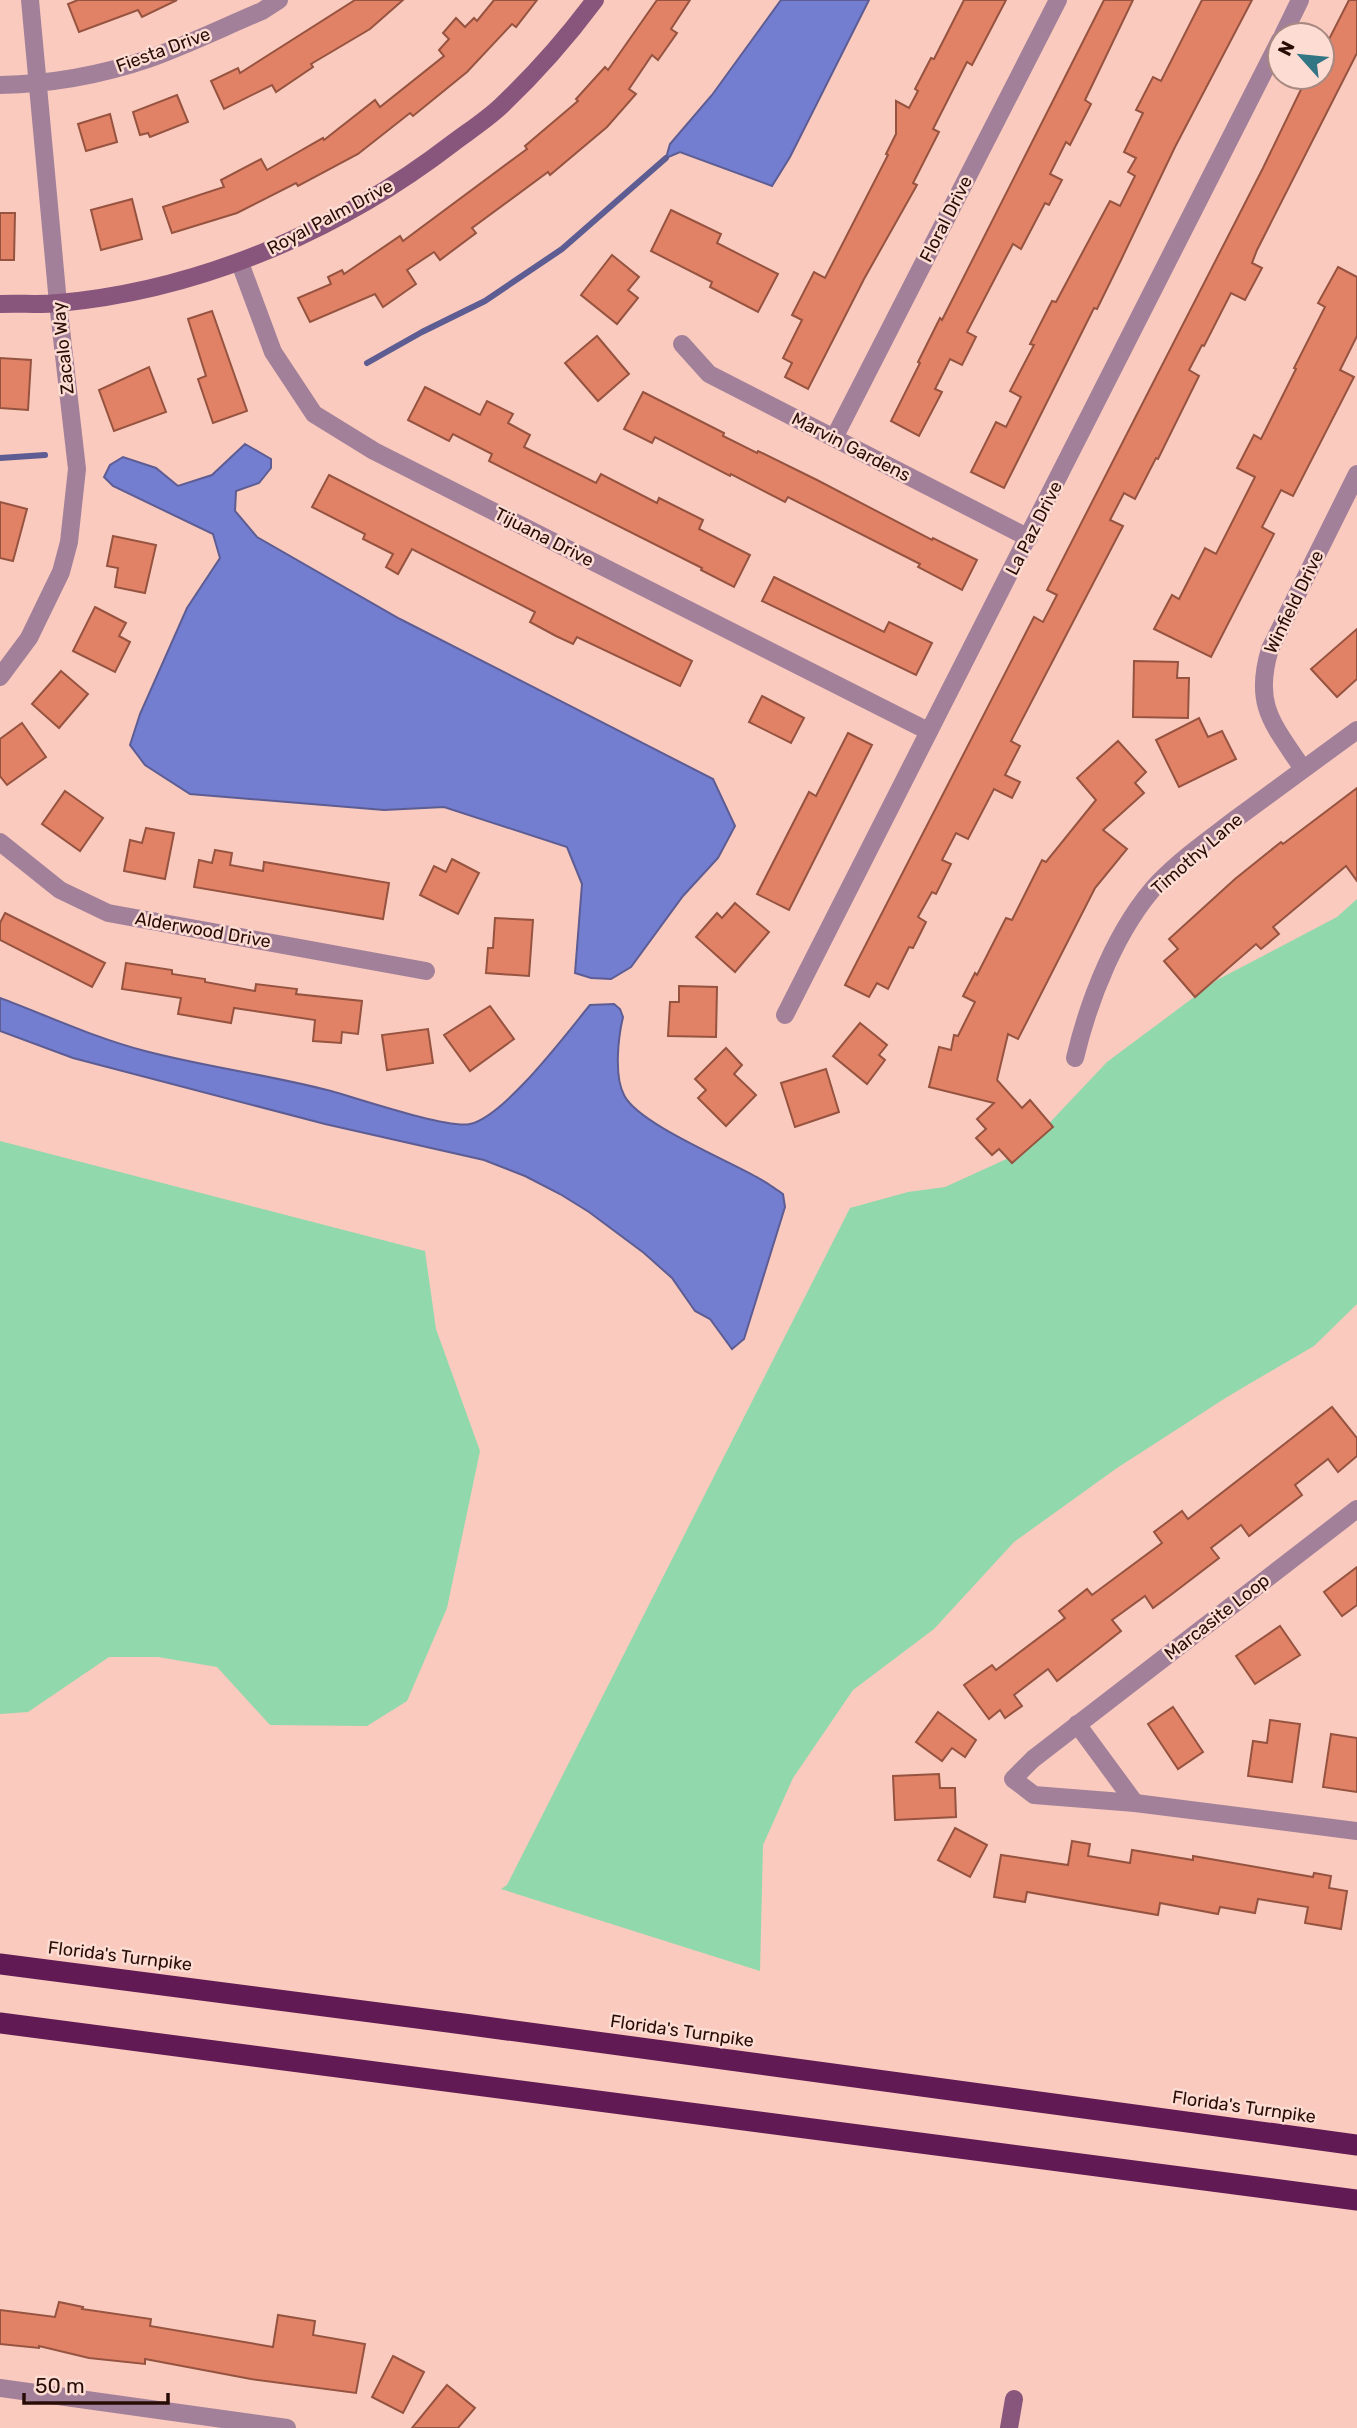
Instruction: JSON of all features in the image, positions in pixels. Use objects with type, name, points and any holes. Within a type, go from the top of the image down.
[{"type":"highway","name":"Florida's Turnpike","points":[[0,1964],[1357,2146]]},
{"type":"highway","points":[[0,2023],[1357,2200]]},
{"type":"street","name":"Zacalo Way","points":[[0,677],[29,638],[61,572],[69,542],[77,470],[58,303],[30,0]]},
{"type":"street","name":"Fiesta Drive","points":[[0,85],[38,84],[148,59],[262,11],[279,0]]},
{"type":"street","name":"Royal Palm Drive","points":[[0,303],[58,303],[156,287],[240,263],[344,214],[420,169],[498,109],[563,43],[595,0]]},
{"type":"street","name":"Floral Drive","points":[[834,438],[1058,0]]},
{"type":"street","points":[[1290,21],[1300,0]]},
{"type":"street","name":"La Paz Drive","points":[[785,1015],[1266,68]]},
{"type":"street","name":"Tijuana Drive","points":[[240,263],[273,352],[314,414],[374,451],[928,731]]},
{"type":"street","name":"Marvin Gardens","points":[[682,344],[709,374],[1029,538]]},
{"type":"street","name":"Winfield Drive","points":[[1303,769],[1270,719],[1263,697],[1262,673],[1270,649],[1357,474]]},
{"type":"street","name":"Timothy Lane","points":[[1075,1058],[1084,1018],[1119,941],[1140,905],[1160,881],[1186,858],[1357,730]]},
{"type":"street","name":"Alderwood Drive","points":[[0,842],[60,890],[108,913],[426,971]]},
{"type":"street","name":"Marcasite Loop","points":[[1357,1509],[1077,1724],[1033,1759],[1013,1779],[1034,1796],[1135,1803],[1357,1831]]},
{"type":"street","points":[[1077,1724],[1135,1803]]},
{"type":"street","points":[[0,2388],[287,2428]]},
{"type":"street","points":[[1009,2428],[1014,2399]]},
{"type":"green space","points":[[1357,899],[1357,1304],[1314,1346],[1227,1397],[1117,1468],[1014,1542],[934,1629],[853,1690],[793,1778],[763,1845],[760,1971],[501,1889],[507,1885],[850,1208],[908,1192],[945,1187],[1022,1152],[1107,1062],[1217,980],[1337,917]]},
{"type":"green space","points":[[0,1141],[425,1251],[436,1329],[480,1451],[447,1608],[407,1701],[367,1726],[270,1725],[217,1667],[158,1657],[109,1657],[28,1712],[0,1714]]},
{"type":"water","points":[[781,0],[869,0],[790,157],[772,186],[680,152],[666,158],[670,144],[712,95]]},
{"type":"water","points":[[245,444],[271,459],[271,468],[259,483],[236,491],[235,511],[257,537],[400,619],[713,779],[735,826],[718,858],[683,896],[631,967],[611,979],[591,978],[575,973],[582,884],[567,847],[444,807],[384,810],[190,794],[145,765],[130,745],[140,714],[187,608],[220,558],[213,534],[113,486],[104,477],[110,465],[123,457],[156,468],[178,486],[212,475]]},
{"type":"water","points":[[0,998],[126,1046],[308,1085],[424,1118],[459,1124],[470,1124],[484,1118],[500,1106],[551,1053],[590,1005],[614,1004],[623,1017],[618,1046],[619,1078],[624,1095],[633,1106],[665,1130],[783,1194],[785,1207],[744,1339],[732,1349],[710,1319],[695,1311],[672,1278],[644,1253],[589,1212],[525,1176],[484,1160],[325,1124],[73,1058],[0,1031]]},
{"type":"building","points":[[78,0],[177,0],[142,17],[138,10],[79,32],[68,4]]},
{"type":"building","points":[[355,0],[403,0],[370,29],[311,64],[313,67],[276,92],[272,85],[224,109],[211,81],[238,68],[240,73]]},
{"type":"building","points":[[494,0],[537,0],[516,27],[512,24],[467,72],[413,116],[410,113],[358,154],[298,186],[296,183],[237,213],[172,233],[163,207],[224,187],[221,180],[261,159],[267,170],[323,138],[324,140],[375,100],[380,107],[444,56],[439,50],[449,39],[443,33],[456,18],[465,27],[474,18],[477,21]]},
{"type":"building","points":[[657,0],[690,0],[671,29],[677,33],[658,60],[652,55],[629,89],[636,94],[607,127],[550,175],[548,172],[472,228],[476,233],[440,260],[434,252],[407,270],[416,284],[383,307],[375,294],[310,322],[298,298],[331,284],[328,277],[342,270],[344,274],[400,236],[403,241],[527,149],[525,146],[578,101],[576,99],[605,67],[608,70]]},
{"type":"building","points":[[964,0],[1006,0],[972,65],[967,62],[933,129],[939,132],[913,183],[917,185],[864,279],[808,389],[785,377],[792,363],[783,358],[802,320],[792,315],[814,272],[825,278],[888,155],[886,154],[896,134],[896,101],[909,108],[918,91],[915,89],[931,58],[934,59]]},
{"type":"building","points":[[1104,0],[1133,0],[1085,100],[1091,104],[1070,145],[1066,142],[1050,174],[1062,180],[1049,205],[1045,203],[1021,249],[1013,244],[967,332],[976,337],[962,365],[950,359],[935,389],[942,392],[919,436],[891,421],[940,318],[942,320]]},
{"type":"building","points":[[1202,0],[1252,0],[1004,488],[971,472],[996,422],[1006,427],[1021,397],[1010,391],[1034,345],[1030,344],[1052,301],[1056,302],[1110,201],[1120,206],[1135,176],[1128,172],[1136,158],[1124,152],[1143,113],[1136,110],[1153,77],[1161,81]]},
{"type":"building","points":[[1349,0],[1357,0],[1357,53],[1257,250],[1252,263],[1262,268],[1245,300],[1231,293],[1204,346],[1202,345],[1189,370],[1199,376],[1135,499],[1124,493],[1110,520],[1123,526],[1011,741],[1020,746],[1005,775],[1020,782],[1012,798],[994,789],[968,839],[956,833],[942,860],[951,864],[936,894],[932,892],[918,917],[926,922],[913,948],[909,947],[888,989],[877,983],[869,997],[845,985],[1034,617],[1043,622],[1057,595],[1047,590],[1300,91],[1336,91],[1336,26]]},
{"type":"building","points":[[177,95],[188,122],[150,137],[148,133],[140,135],[133,112]]},
{"type":"building","points":[[110,114],[117,142],[86,151],[78,124]]},
{"type":"building","points":[[132,199],[142,239],[101,250],[91,210]]},
{"type":"building","points":[[671,210],[721,234],[717,243],[778,274],[758,312],[710,287],[712,282],[651,251]]},
{"type":"building","points":[[0,213],[15,213],[14,260],[0,260]]},
{"type":"building","points":[[612,255],[639,277],[628,290],[638,298],[617,324],[581,295]]},
{"type":"building","points":[[1338,267],[1357,277],[1357,336],[1340,370],[1354,377],[1293,496],[1281,490],[1262,527],[1274,534],[1211,657],[1154,629],[1172,595],[1179,599],[1205,548],[1216,554],[1255,477],[1237,468],[1254,435],[1261,439],[1325,307],[1318,303]]},
{"type":"building","points":[[212,311],[247,411],[213,423],[198,379],[206,376],[188,319]]},
{"type":"building","points":[[597,336],[629,374],[598,401],[565,363]]},
{"type":"building","points":[[0,358],[31,360],[28,410],[0,408]]},
{"type":"building","points":[[149,367],[166,412],[114,431],[99,390]]},
{"type":"building","points":[[425,387],[480,415],[487,401],[513,414],[508,423],[530,435],[524,447],[596,483],[601,474],[657,503],[659,498],[703,520],[699,529],[750,555],[734,587],[701,570],[702,568],[489,461],[492,454],[453,434],[449,441],[408,420]]},
{"type":"building","points":[[643,392],[724,433],[723,436],[977,560],[962,590],[918,567],[920,564],[788,497],[785,502],[655,437],[652,443],[624,429]]},
{"type":"building","points":[[329,475],[692,661],[680,686],[577,637],[573,644],[556,636],[530,622],[535,612],[412,549],[398,574],[386,567],[393,554],[363,539],[365,534],[312,507]]},
{"type":"building","points":[[0,502],[27,509],[13,561],[0,558]]},
{"type":"building","points":[[113,536],[156,545],[145,593],[115,587],[118,568],[107,566]]},
{"type":"building","points":[[774,577],[884,632],[889,622],[932,643],[916,675],[762,601]]},
{"type":"building","points":[[95,607],[126,623],[119,636],[130,642],[115,672],[73,651]]},
{"type":"building","points":[[1357,629],[1357,679],[1337,697],[1311,669]]},
{"type":"building","points":[[1134,661],[1178,662],[1177,678],[1189,678],[1188,718],[1133,717]]},
{"type":"building","points":[[61,671],[88,694],[59,728],[32,704]]},
{"type":"building","points":[[762,696],[804,718],[791,743],[749,722]]},
{"type":"building","points":[[1199,718],[1208,737],[1222,731],[1236,759],[1179,787],[1156,740]]},
{"type":"building","points":[[22,723],[46,757],[7,785],[0,776],[0,739]]},
{"type":"building","points":[[848,733],[872,745],[789,910],[757,894],[809,792],[816,796]]},
{"type":"building","points":[[1118,741],[1146,772],[1135,783],[1144,793],[1103,830],[1127,849],[1095,888],[1018,1039],[1008,1034],[997,1080],[1022,1108],[1030,1100],[1053,1127],[1012,1163],[999,1149],[992,1155],[976,1138],[986,1129],[977,1119],[994,1103],[929,1087],[939,1047],[951,1050],[954,1035],[958,1036],[975,1002],[963,996],[975,973],[977,975],[1006,918],[1012,920],[1042,860],[1046,862],[1096,800],[1077,778]]},
{"type":"building","points":[[1357,788],[1357,881],[1346,866],[1273,927],[1279,934],[1261,949],[1256,944],[1195,997],[1164,961],[1178,949],[1169,939],[1235,879],[1281,842],[1283,844]]},
{"type":"building","points":[[65,791],[103,818],[80,851],[42,824]]},
{"type":"building","points":[[146,828],[174,833],[165,879],[124,871],[130,840],[142,843]]},
{"type":"building","points":[[215,850],[232,853],[230,865],[263,871],[264,862],[389,883],[383,919],[194,887],[199,860],[212,863]]},
{"type":"building","points":[[452,859],[479,873],[458,914],[420,895],[434,866],[446,872]]},
{"type":"building","points":[[735,903],[769,932],[735,972],[696,937],[717,913],[722,918]]},
{"type":"building","points":[[5,913],[105,963],[92,987],[0,940],[0,923]]},
{"type":"building","points":[[495,918],[533,920],[529,976],[486,973],[488,948],[493,948]]},
{"type":"building","points":[[126,963],[172,970],[172,974],[255,991],[256,984],[297,989],[296,994],[362,1001],[358,1034],[342,1032],[341,1043],[313,1041],[315,1020],[234,1008],[231,1023],[178,1014],[181,998],[122,989]]},
{"type":"building","points":[[679,986],[717,987],[716,1037],[668,1036],[670,1002],[679,1002]]},
{"type":"building","points":[[490,1006],[514,1039],[470,1071],[444,1035]]},
{"type":"building","points":[[860,1023],[887,1045],[879,1055],[885,1060],[867,1084],[833,1056]]},
{"type":"building","points":[[428,1029],[433,1063],[387,1070],[382,1035]]},
{"type":"building","points":[[726,1048],[742,1065],[734,1074],[756,1095],[726,1126],[698,1098],[706,1090],[695,1079]]},
{"type":"building","points":[[826,1069],[839,1112],[795,1127],[781,1083]]},
{"type":"building","points":[[1332,1407],[1357,1438],[1357,1456],[1338,1472],[1328,1459],[1295,1485],[1302,1495],[1249,1536],[1241,1525],[1211,1548],[1219,1558],[1153,1608],[1145,1596],[1112,1620],[1121,1631],[1097,1650],[1057,1681],[1048,1669],[1014,1695],[1022,1706],[1005,1718],[1000,1710],[989,1719],[964,1685],[992,1665],[996,1670],[1065,1618],[1059,1611],[1087,1589],[1092,1595],[1162,1543],[1154,1532],[1182,1511],[1188,1519]]},
{"type":"building","points":[[1357,1567],[1357,1605],[1342,1616],[1324,1592]]},
{"type":"building","points":[[1280,1626],[1300,1655],[1255,1684],[1236,1656]]},
{"type":"building","points":[[1173,1707],[1203,1752],[1178,1769],[1148,1724]]},
{"type":"building","points":[[938,1712],[976,1740],[965,1757],[952,1748],[942,1761],[916,1742]]},
{"type":"building","points":[[1270,1720],[1300,1724],[1292,1782],[1248,1776],[1253,1741],[1267,1743]]},
{"type":"building","points":[[1331,1734],[1357,1738],[1357,1792],[1323,1787]]},
{"type":"building","points":[[939,1774],[940,1788],[955,1788],[956,1817],[895,1820],[893,1776]]},
{"type":"building","points":[[955,1828],[987,1845],[970,1877],[938,1860]]},
{"type":"building","points":[[1072,1841],[1090,1844],[1088,1856],[1130,1863],[1132,1850],[1193,1860],[1193,1856],[1313,1877],[1314,1873],[1331,1876],[1329,1888],[1347,1891],[1341,1929],[1305,1923],[1308,1907],[1258,1899],[1255,1913],[1220,1907],[1218,1914],[1160,1903],[1158,1915],[1027,1892],[1025,1902],[994,1897],[1001,1855],[1068,1865]]},
{"type":"building","points":[[59,2302],[83,2307],[82,2309],[151,2319],[150,2326],[273,2347],[278,2315],[315,2321],[313,2335],[365,2344],[356,2393],[251,2379],[145,2359],[145,2364],[89,2358],[39,2346],[0,2344],[0,2310],[55,2317]]},
{"type":"building","points":[[393,2356],[424,2372],[403,2413],[372,2397]]},
{"type":"building","points":[[447,2385],[475,2408],[458,2428],[412,2428]]},
{"type":"waterway","points":[[367,363],[485,301],[562,249],[666,158]]},
{"type":"waterway","points":[[0,458],[45,455]]}]
